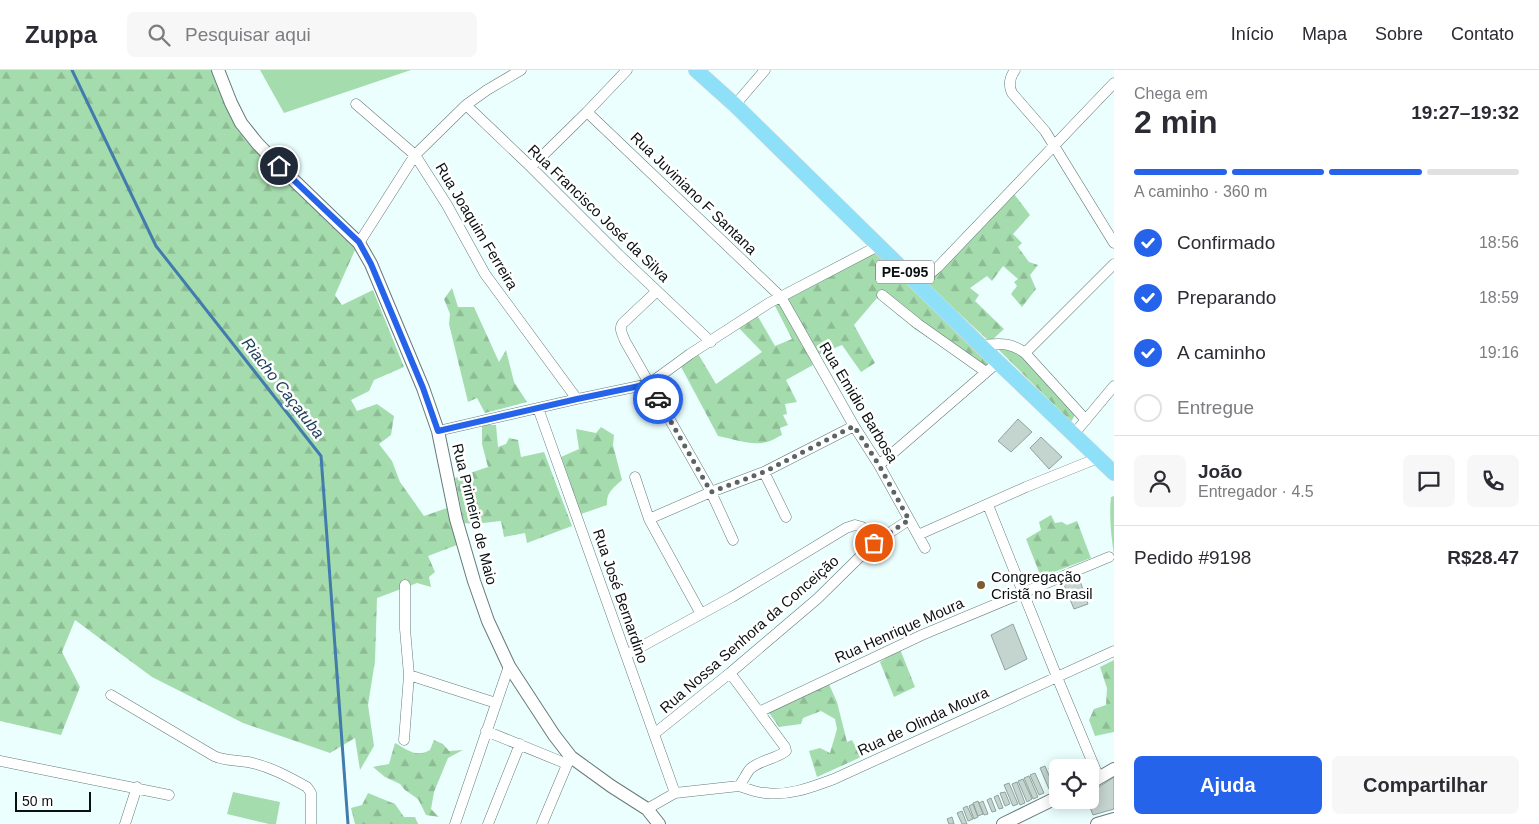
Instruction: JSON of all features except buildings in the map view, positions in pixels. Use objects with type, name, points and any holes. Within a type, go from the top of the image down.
[{"type":"main road","name":"PE-095","points":[[696,70],[735,105],[878,246],[1114,473]]},
{"type":"street","name":"Rua Primeiro de Maio","points":[[218,70],[241,123],[279,166],[359,242],[371,264],[423,388],[438,431],[456,519],[474,581],[488,621],[509,666],[569,761],[647,808]]},
{"type":"street","points":[[359,242],[415,155],[466,106],[487,90],[521,70]]},
{"type":"street","points":[[531,167],[627,70]]},
{"type":"street","points":[[735,105],[765,70]]},
{"type":"street","points":[[1015,70],[1009,87],[1012,93],[1035,117],[1054,144],[1114,243]]},
{"type":"street","points":[[918,284],[938,267],[1114,83]]},
{"type":"street","name":"Rua Joaquim Ferreira","points":[[356,104],[415,155],[447,205],[485,274],[577,399]]},
{"type":"street","name":"Rua Francisco José da Silva","points":[[466,106],[711,342]]},
{"type":"street","name":"Rua Juviniano F Santana","points":[[587,112],[781,297]]},
{"type":"street","points":[[438,431],[649,384],[690,354],[781,297],[878,246]]},
{"type":"street","points":[[1025,353],[1114,264]]},
{"type":"street","points":[[657,291],[620,328],[625,342],[711,492],[733,540]]},
{"type":"street","points":[[882,295],[918,324],[986,372]]},
{"type":"street","name":"Rua Emidio Barbosa","points":[[781,297],[925,548]]},
{"type":"street","points":[[980,345],[1011,344],[1025,353],[1086,420]]},
{"type":"street","points":[[879,465],[998,362]]},
{"type":"street","points":[[1073,435],[1114,386]]},
{"type":"street","name":"Rua José Bernardino","points":[[538,408],[675,793]]},
{"type":"street","points":[[648,519],[764,472],[854,426]]},
{"type":"street","points":[[918,535],[1098,458]]},
{"type":"street","points":[[764,472],[786,517]]},
{"type":"street","points":[[635,476],[648,519],[702,614]]},
{"type":"street","points":[[988,505],[1057,676],[1087,759]]},
{"type":"street","name":"Rua Nossa Senhora da Conceição","points":[[654,734],[817,599],[874,543],[909,520]]},
{"type":"street","points":[[626,656],[702,614],[846,528],[855,525],[862,526],[874,543]]},
{"type":"street","name":"Rua Henrique Moura","points":[[759,712],[922,635],[1109,557]]},
{"type":"street","points":[[404,740],[409,675],[409,657],[405,629],[405,585]]},
{"type":"street","name":"Rua de Olinda Moura","points":[[739,786],[769,794],[794,792],[816,786],[1114,651]]},
{"type":"street","points":[[455,824],[509,666]]},
{"type":"street","points":[[659,824],[647,808],[675,793],[739,786],[751,768],[756,764],[786,751],[785,747],[730,673]]},
{"type":"street","points":[[409,675],[496,703]]},
{"type":"street","points":[[111,695],[214,756],[262,766],[307,787],[311,793],[312,824]]},
{"type":"street","points":[[486,731],[569,761],[542,824]]},
{"type":"street","points":[[488,824],[520,744]]},
{"type":"street","points":[[0,761],[137,787],[169,795]]},
{"type":"street","points":[[1099,778],[1114,769]]},
{"type":"street","points":[[125,824],[137,787]]},
{"type":"street","points":[[1003,824],[1049,802]]},
{"type":"street","points":[[1097,824],[1114,819]]},
{"type":"green space","points":[[0,70],[216,70],[235,119],[359,241],[335,295],[342,305],[373,290],[404,367],[374,380],[369,391],[351,400],[357,411],[377,404],[394,416],[391,435],[379,444],[392,461],[400,482],[424,516],[447,508],[457,545],[428,556],[435,572],[429,577],[431,587],[417,583],[377,598],[375,661],[368,705],[374,746],[360,770],[355,738],[330,753],[243,723],[152,677],[75,620],[62,652],[80,687],[61,735],[0,721]]},
{"type":"green space","points":[[260,70],[411,70],[284,113]]},
{"type":"green space","points":[[1011,190],[1030,215],[1013,234],[1022,243],[1018,247],[1029,262],[1038,265],[1030,275],[1036,289],[1022,307],[1011,294],[1017,286],[1014,282],[1018,279],[1003,266],[992,281],[987,276],[970,288],[979,295],[975,301],[1004,329],[990,342],[923,280]]},
{"type":"green space","points":[[874,243],[994,362],[982,371],[916,330],[877,298],[854,325],[875,363],[861,372],[842,345],[815,356],[795,328],[813,365],[786,380],[797,402],[785,404],[787,414],[783,415],[788,425],[780,428],[782,435],[761,443],[742,442],[718,436],[679,363],[697,352],[716,384],[762,352],[736,325],[756,313],[775,346],[792,339],[773,302]]},
{"type":"green space","points":[[452,288],[458,307],[474,307],[499,362],[506,350],[514,382],[527,402],[485,413],[477,398],[468,402],[449,324],[450,314],[444,299]]},
{"type":"green space","points":[[1005,345],[1025,354],[1076,413],[1071,422],[999,350]]},
{"type":"green space","points":[[482,425],[496,425],[498,447],[506,444],[509,438],[518,440],[521,457],[544,452],[572,526],[527,543],[525,533],[504,537],[501,521],[474,524],[464,523],[455,478],[488,467],[482,444]]},
{"type":"green space","points":[[601,427],[614,435],[613,445],[622,480],[609,494],[607,505],[581,514],[561,457],[579,449],[576,429],[596,433]]},
{"type":"green space","points":[[1114,496],[1114,555],[1110,511],[1111,497]]},
{"type":"green space","points":[[1051,515],[1055,523],[1062,522],[1067,525],[1077,521],[1091,558],[1041,577],[1026,539],[1041,530],[1039,522]]},
{"type":"green space","points":[[900,649],[915,687],[894,697],[880,662]]},
{"type":"green space","points":[[1114,660],[1114,732],[1095,736],[1089,720],[1094,709],[1106,705],[1107,688],[1100,667]]},
{"type":"green space","points":[[828,682],[837,702],[847,742],[852,740],[861,757],[817,777],[809,751],[820,748],[830,753],[837,729],[835,719],[821,711],[803,718],[801,724],[779,727],[767,710]]},
{"type":"green space","points":[[434,740],[443,744],[449,751],[463,750],[448,758],[434,792],[431,809],[439,817],[426,815],[418,799],[400,784],[385,777],[373,767],[389,764],[395,743],[412,752],[420,753],[430,750]]},
{"type":"green space","points":[[233,792],[280,802],[276,824],[227,814]]},
{"type":"green space","points":[[368,793],[395,804],[404,817],[415,817],[418,824],[355,824],[351,808],[362,805]]},
{"type":"waterway","name":"Riacho Caçatuba","points":[[72,70],[156,246],[321,456],[348,824]]},
{"type":"way so far","points":[[658,399],[711,492],[764,472],[854,426],[879,465],[909,520],[874,543]]},
{"type":"place","name":"Congregação Cristã no Brasil","points":[[981,585]]},
{"type":"route","points":[[279,166],[359,242],[371,264],[423,388],[438,431],[649,384],[658,399]]}]
